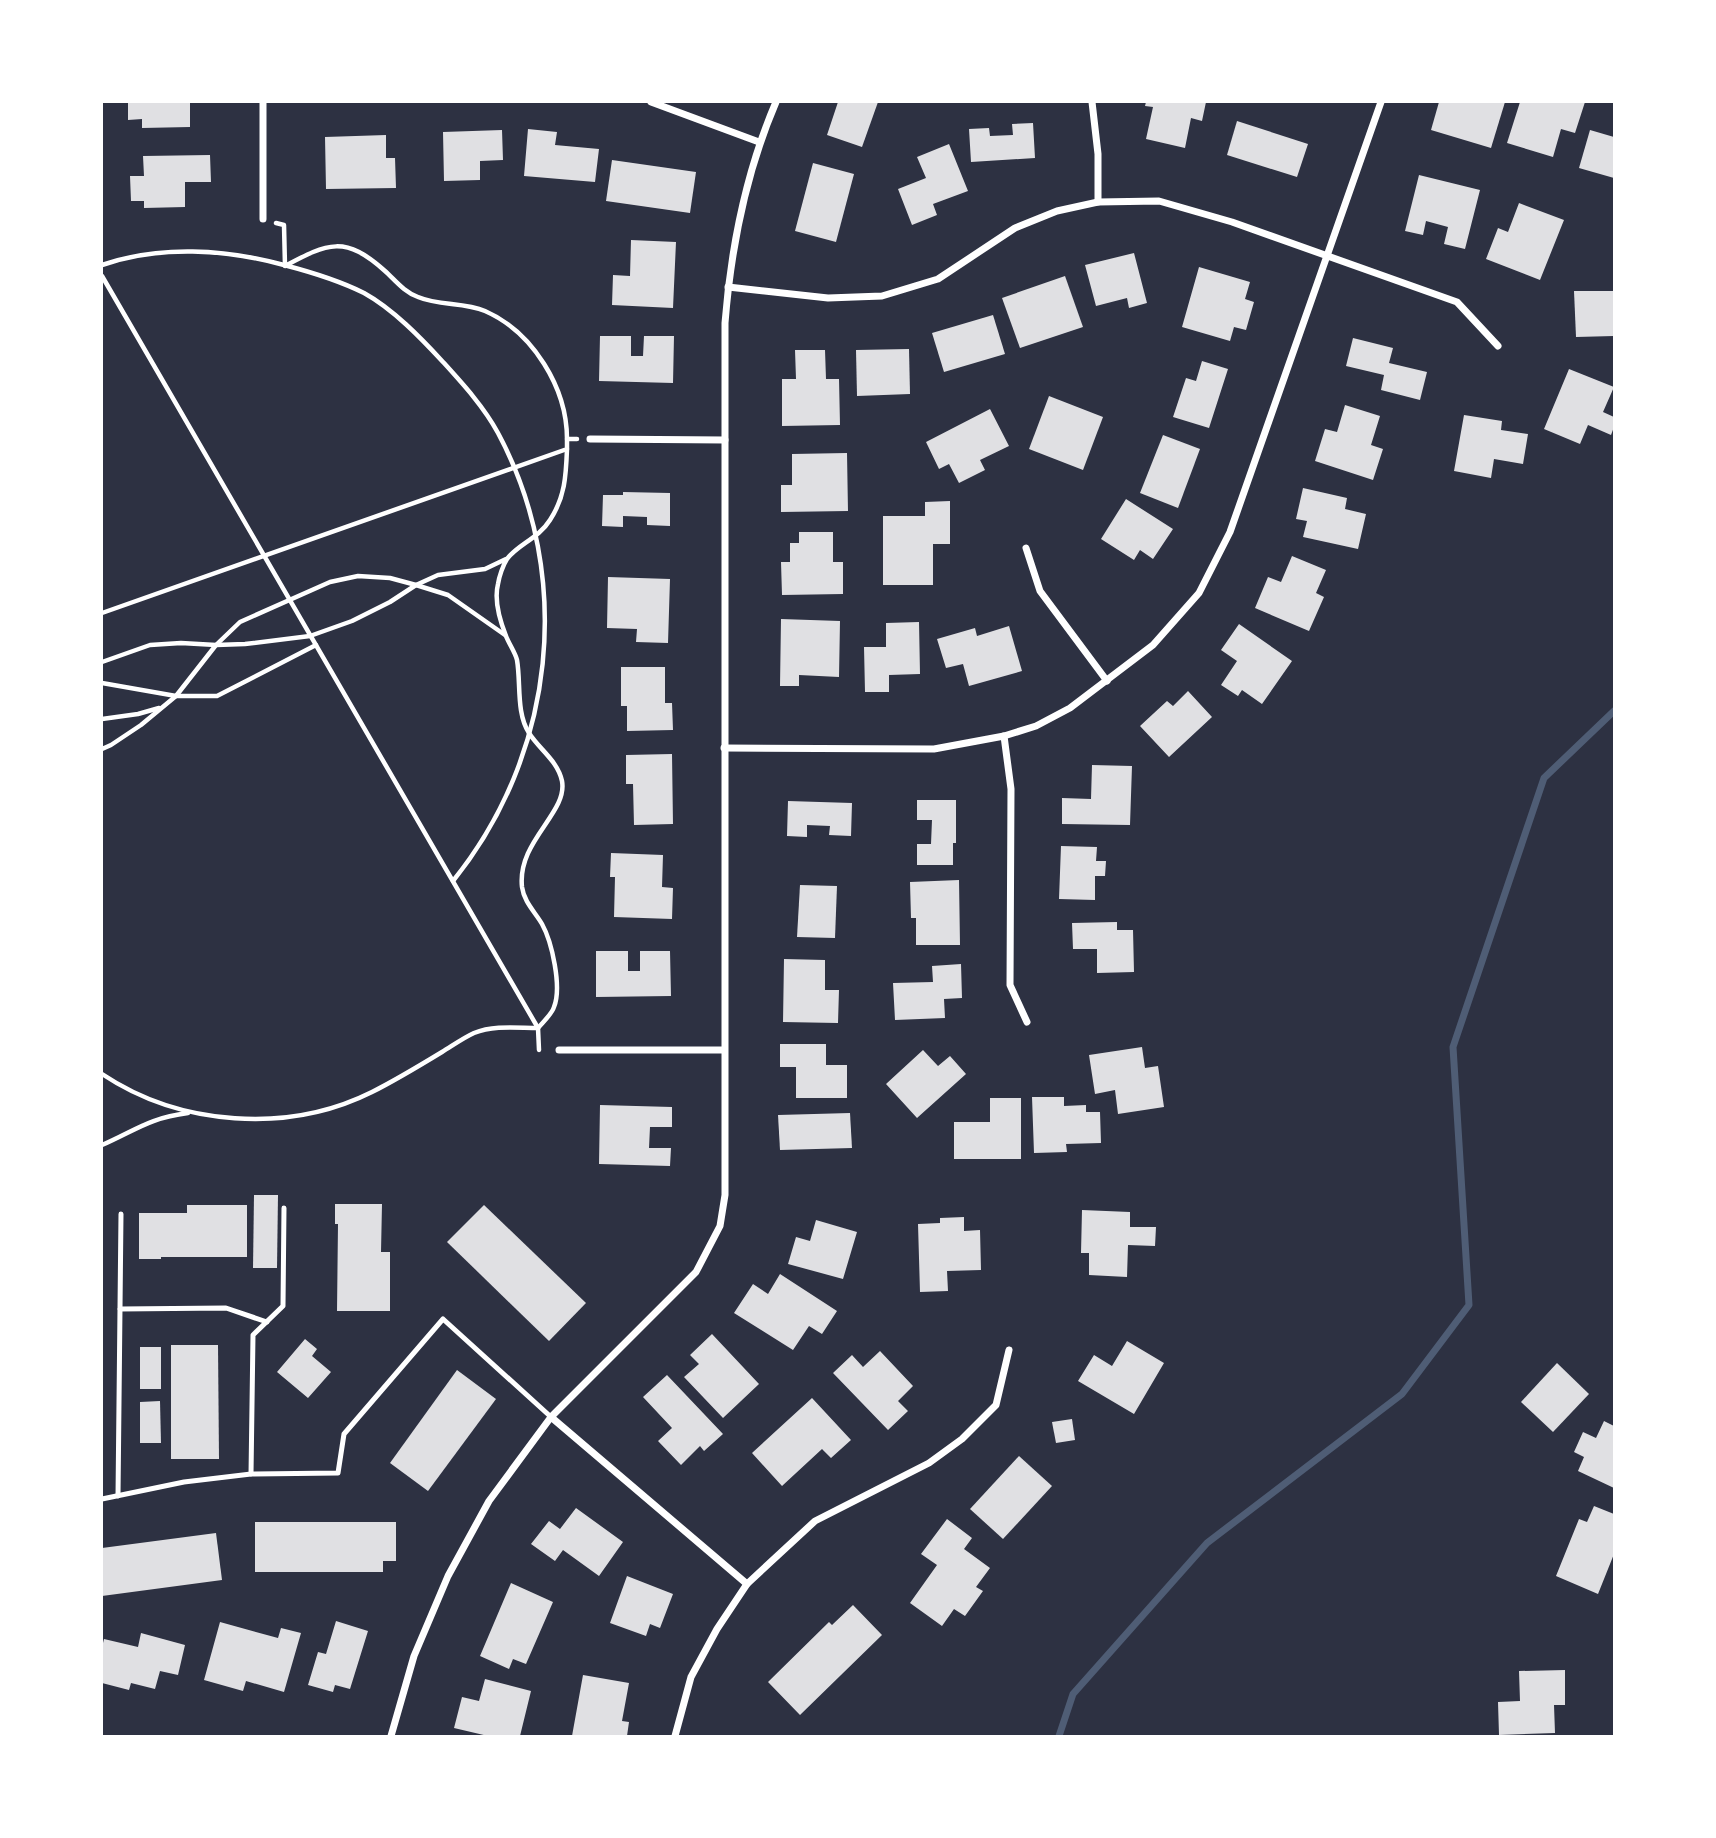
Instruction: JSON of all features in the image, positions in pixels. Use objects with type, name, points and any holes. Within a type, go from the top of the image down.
[{"type":"street","points":[[263,102],[263,219]]},
{"type":"street","points":[[651,102],[759,142]]},
{"type":"street","points":[[391,1737],[414,1656],[448,1576],[489,1502],[551,1417],[696,1272],[720,1226],[724,1195],[725,323],[738,222],[759,142],[776,102]]},
{"type":"street","points":[[1092,102],[1098,154],[1098,202]]},
{"type":"street","points":[[724,748],[934,749],[1004,736],[1036,726],[1070,708],[1153,645],[1199,593],[1230,532],[1381,102]]},
{"type":"street","points":[[728,288],[828,298],[882,296],[938,279],[1015,228],[1057,211],[1098,202],[1159,201],[1232,222],[1457,302],[1498,346]]},
{"type":"street","points":[[590,439],[725,440]]},
{"type":"street","points":[[1026,548],[1040,591],[1107,681]]},
{"type":"street","points":[[1004,736],[1011,789],[1010,985],[1027,1022]]},
{"type":"street","points":[[559,1050],[724,1050]]},
{"type":"street","points":[[674,1737],[691,1677],[717,1629],[747,1584],[815,1521],[929,1463],[962,1440],[996,1405],[1009,1350]]},
{"type":"street","points":[[551,1417],[747,1584]]},
{"type":"lane","points":[[251,1474],[253,1335],[283,1306],[284,1208]]},
{"type":"lane","points":[[118,1496],[121,1214]]},
{"type":"lane","points":[[120,1309],[226,1308],[267,1322]]},
{"type":"lane","points":[[102,1499],[184,1482],[251,1474],[338,1473],[344,1434],[443,1320],[551,1417]]},
{"type":"path","points":[[263,219],[284,225],[285,265]]},
{"type":"path","points":[[102,662],[150,645],[216,645],[310,636],[352,621],[390,602],[416,584],[438,575],[485,569],[507,559],[550,521],[565,487],[567,419],[545,365],[531,345],[485,311],[467,305],[438,303],[416,297],[360,251],[341,246],[318,248],[285,265]]},
{"type":"path","points":[[102,265],[126,256],[211,252],[257,257],[314,272],[365,293],[416,332],[465,385],[497,432],[513,467],[535,537],[543,584],[544,647],[540,689],[529,734],[506,800],[485,839],[453,881]]},
{"type":"path","points":[[102,276],[538,1028],[539,1050]]},
{"type":"path","points":[[567,439],[590,439]]},
{"type":"path","points":[[102,613],[568,449]]},
{"type":"path","points":[[507,559],[496,600],[506,636],[516,657],[522,719],[529,734],[555,765],[562,781],[560,799],[532,842],[523,862],[522,888],[528,905],[543,926],[558,986],[554,1008],[538,1028]]},
{"type":"path","points":[[102,749],[141,725],[176,696],[216,645],[240,622],[330,582],[358,576],[390,578],[416,584],[448,595],[506,636]]},
{"type":"path","points":[[102,683],[176,696],[217,696],[316,645]]},
{"type":"path","points":[[102,719],[163,707]]},
{"type":"path","points":[[102,1145],[138,1125],[164,1116],[190,1113],[238,1118],[289,1118],[333,1107],[370,1093],[475,1033],[495,1028],[538,1028]]},
{"type":"path","points":[[102,1074],[117,1085],[190,1113]]},
{"type":"building","points":[[128,102],[190,102],[190,127],[142,128],[142,119],[128,120]]},
{"type":"building","points":[[838,102],[878,102],[862,147],[827,135]]},
{"type":"building","points":[[1146,102],[1206,102],[1202,121],[1191,118],[1185,148],[1146,139],[1153,107],[1145,106]]},
{"type":"building","points":[[1439,102],[1505,102],[1491,148],[1431,130]]},
{"type":"building","points":[[1520,102],[1585,102],[1575,133],[1561,129],[1553,157],[1507,143]]},
{"type":"building","points":[[1237,121],[1308,144],[1297,177],[1227,155]]},
{"type":"building","points":[[1033,123],[1035,158],[971,162],[969,129],[989,128],[990,136],[1013,135],[1012,124]]},
{"type":"building","points":[[528,129],[557,132],[555,145],[599,149],[595,182],[524,176]]},
{"type":"building","points":[[502,130],[503,160],[480,161],[480,180],[444,181],[443,132]]},
{"type":"building","points":[[1590,130],[1614,137],[1614,178],[1579,168]]},
{"type":"building","points":[[386,135],[386,158],[395,158],[396,188],[326,189],[325,137]]},
{"type":"building","points":[[949,144],[968,191],[933,204],[937,215],[912,225],[898,189],[926,178],[917,157]]},
{"type":"building","points":[[210,155],[211,182],[185,182],[185,207],[144,208],[144,201],[131,201],[130,176],[144,176],[143,156]]},
{"type":"building","points":[[612,160],[696,172],[690,213],[606,201]]},
{"type":"building","points":[[813,163],[854,174],[836,242],[795,231]]},
{"type":"building","points":[[1419,175],[1480,190],[1465,249],[1444,244],[1448,227],[1426,221],[1423,235],[1405,231]]},
{"type":"building","points":[[1519,203],[1564,220],[1540,280],[1486,259],[1498,228],[1508,232]]},
{"type":"building","points":[[631,240],[676,242],[673,308],[612,305],[613,275],[630,276]]},
{"type":"building","points":[[1134,253],[1147,303],[1129,308],[1127,298],[1096,306],[1085,265]]},
{"type":"building","points":[[1199,267],[1250,282],[1245,299],[1254,302],[1246,330],[1234,327],[1230,341],[1182,327]]},
{"type":"building","points":[[1065,276],[1083,327],[1020,348],[1002,298]]},
{"type":"building","points":[[1574,291],[1614,291],[1614,336],[1576,337]]},
{"type":"building","points":[[993,315],[1005,354],[944,372],[932,333]]},
{"type":"building","points":[[600,336],[631,336],[631,356],[643,356],[644,336],[674,336],[673,383],[599,381]]},
{"type":"building","points":[[1353,338],[1393,348],[1389,363],[1427,372],[1420,400],[1381,390],[1384,375],[1346,366]]},
{"type":"building","points":[[909,349],[910,394],[857,396],[856,350]]},
{"type":"building","points":[[795,350],[825,350],[826,379],[839,379],[840,425],[782,426],[782,379],[796,379]]},
{"type":"building","points":[[1202,361],[1228,369],[1209,428],[1173,417],[1186,378],[1196,381]]},
{"type":"building","points":[[1569,369],[1614,387],[1603,412],[1614,417],[1611,435],[1588,425],[1580,444],[1544,429]]},
{"type":"building","points":[[1049,396],[1103,417],[1083,470],[1029,449]]},
{"type":"building","points":[[1345,405],[1380,416],[1371,445],[1383,449],[1373,480],[1315,461],[1325,429],[1337,432]]},
{"type":"building","points":[[990,409],[1009,446],[980,460],[985,470],[959,483],[949,464],[939,469],[926,442]]},
{"type":"building","points":[[1464,415],[1502,421],[1501,430],[1528,434],[1523,464],[1494,459],[1491,478],[1454,471]]},
{"type":"building","points":[[1163,435],[1200,449],[1178,508],[1140,493]]},
{"type":"building","points":[[847,453],[848,511],[781,512],[781,485],[792,485],[792,454]]},
{"type":"building","points":[[1303,488],[1347,498],[1345,509],[1366,514],[1358,549],[1303,537],[1307,521],[1296,519]]},
{"type":"building","points":[[623,492],[670,493],[670,526],[647,525],[647,517],[623,516],[623,527],[602,526],[603,495],[623,495]]},
{"type":"building","points":[[1126,499],[1173,529],[1153,559],[1140,550],[1134,560],[1101,539]]},
{"type":"building","points":[[950,501],[950,544],[933,544],[933,585],[883,585],[883,516],[925,516],[925,502]]},
{"type":"building","points":[[799,532],[833,532],[833,562],[843,562],[843,594],[782,595],[781,562],[790,562],[790,543],[799,543]]},
{"type":"building","points":[[1292,556],[1326,570],[1316,593],[1324,597],[1309,631],[1255,608],[1268,577],[1281,582]]},
{"type":"building","points":[[608,577],[670,579],[668,643],[636,642],[637,629],[607,628]]},
{"type":"building","points":[[781,619],[840,621],[839,677],[799,675],[799,686],[780,686]]},
{"type":"building","points":[[919,622],[920,674],[889,675],[889,692],[865,692],[864,647],[886,647],[886,623]]},
{"type":"building","points":[[1239,624],[1292,661],[1262,704],[1242,690],[1238,696],[1221,685],[1237,661],[1221,650]]},
{"type":"building","points":[[1009,626],[1022,671],[969,686],[963,664],[946,668],[937,639],[975,628],[977,636]]},
{"type":"building","points":[[621,667],[665,667],[665,703],[672,703],[673,730],[627,731],[627,706],[621,706]]},
{"type":"building","points":[[1188,691],[1212,717],[1169,757],[1140,726],[1167,701],[1173,706]]},
{"type":"building","points":[[672,754],[673,824],[634,825],[633,784],[626,784],[626,755]]},
{"type":"building","points":[[1092,765],[1132,766],[1130,825],[1062,824],[1062,798],[1091,799]]},
{"type":"building","points":[[917,800],[956,800],[953,865],[917,865],[917,844],[931,844],[932,820],[917,820]]},
{"type":"building","points":[[788,801],[852,803],[851,836],[829,835],[830,826],[807,825],[807,837],[787,836]]},
{"type":"building","points":[[1061,846],[1097,847],[1096,861],[1106,861],[1105,876],[1095,876],[1095,900],[1059,899]]},
{"type":"building","points":[[611,853],[663,855],[662,887],[673,888],[672,919],[614,917],[615,877],[610,877]]},
{"type":"building","points":[[959,880],[960,945],[916,945],[916,918],[911,918],[910,882]]},
{"type":"building","points":[[800,885],[837,886],[835,938],[797,937]]},
{"type":"building","points":[[1117,922],[1117,930],[1133,930],[1134,972],[1097,973],[1097,949],[1073,949],[1072,923]]},
{"type":"building","points":[[596,951],[628,951],[628,971],[640,971],[640,951],[670,951],[671,996],[596,997]]},
{"type":"building","points":[[784,959],[825,960],[825,990],[839,990],[838,1023],[783,1022]]},
{"type":"building","points":[[961,964],[962,998],[944,999],[945,1018],[895,1020],[893,983],[933,982],[932,966]]},
{"type":"building","points":[[780,1044],[826,1044],[826,1065],[847,1065],[847,1098],[796,1098],[796,1067],[780,1067]]},
{"type":"building","points":[[1142,1047],[1145,1068],[1158,1066],[1164,1107],[1118,1114],[1115,1090],[1095,1094],[1089,1055]]},
{"type":"building","points":[[923,1050],[938,1066],[950,1056],[966,1074],[917,1118],[886,1084]]},
{"type":"building","points":[[1032,1097],[1064,1097],[1064,1106],[1086,1105],[1086,1112],[1100,1112],[1101,1143],[1066,1144],[1067,1152],[1034,1153]]},
{"type":"building","points":[[990,1098],[1021,1098],[1021,1159],[954,1159],[954,1122],[990,1122]]},
{"type":"building","points":[[600,1105],[672,1107],[672,1127],[650,1127],[649,1148],[671,1148],[670,1166],[599,1164]]},
{"type":"building","points":[[850,1113],[852,1148],[780,1150],[778,1115]]},
{"type":"building","points":[[254,1195],[278,1195],[277,1268],[253,1268]]},
{"type":"building","points":[[335,1204],[382,1204],[381,1252],[390,1252],[390,1311],[337,1311],[338,1224],[335,1224]]},
{"type":"building","points":[[187,1205],[247,1205],[247,1257],[139,1259],[139,1213],[187,1213]]},
{"type":"building","points":[[484,1205],[586,1303],[549,1341],[447,1242]]},
{"type":"building","points":[[1082,1210],[1130,1212],[1130,1227],[1156,1227],[1155,1246],[1128,1245],[1127,1277],[1089,1275],[1089,1253],[1081,1253]]},
{"type":"building","points":[[964,1217],[964,1231],[980,1230],[981,1270],[947,1271],[948,1291],[920,1292],[918,1224],[940,1223],[940,1218]]},
{"type":"building","points":[[816,1220],[857,1232],[843,1279],[788,1264],[796,1237],[810,1241]]},
{"type":"building","points":[[780,1274],[837,1311],[822,1334],[809,1326],[793,1350],[734,1313],[753,1284],[768,1294]]},
{"type":"building","points":[[712,1334],[759,1384],[723,1418],[684,1377],[699,1364],[690,1355]]},
{"type":"building","points":[[305,1339],[317,1349],[312,1356],[331,1372],[308,1398],[277,1372]]},
{"type":"building","points":[[1127,1341],[1164,1363],[1134,1414],[1078,1381],[1094,1355],[1112,1366]]},
{"type":"building","points":[[171,1345],[218,1345],[219,1459],[171,1459]]},
{"type":"building","points":[[140,1347],[161,1347],[161,1389],[140,1389]]},
{"type":"building","points":[[880,1351],[913,1386],[898,1401],[908,1411],[888,1430],[833,1373],[852,1355],[863,1367]]},
{"type":"building","points":[[1557,1363],[1589,1394],[1553,1432],[1521,1402]]},
{"type":"building","points":[[457,1370],[496,1399],[428,1491],[390,1463]]},
{"type":"building","points":[[667,1375],[723,1434],[704,1451],[700,1446],[681,1465],[658,1441],[672,1428],[643,1397]]},
{"type":"building","points":[[812,1398],[851,1440],[831,1458],[822,1449],[782,1486],[752,1453]]},
{"type":"building","points":[[160,1401],[161,1443],[140,1443],[140,1402]]},
{"type":"building","points":[[1072,1419],[1075,1440],[1056,1443],[1052,1422]]},
{"type":"building","points":[[1604,1421],[1614,1426],[1614,1488],[1578,1471],[1584,1457],[1574,1452],[1583,1432],[1596,1438]]},
{"type":"building","points":[[1019,1456],[1052,1486],[1003,1539],[970,1509]]},
{"type":"building","points":[[1594,1506],[1614,1514],[1614,1554],[1598,1594],[1556,1576],[1579,1519],[1587,1522]]},
{"type":"building","points":[[576,1508],[623,1542],[599,1576],[563,1550],[555,1561],[531,1544],[549,1521],[560,1529]]},
{"type":"building","points":[[947,1519],[972,1538],[964,1549],[990,1568],[976,1587],[983,1591],[965,1616],[954,1609],[942,1626],[910,1603],[937,1565],[921,1554]]},
{"type":"building","points":[[255,1522],[396,1522],[396,1561],[383,1561],[383,1572],[255,1572]]},
{"type":"building","points":[[216,1533],[222,1580],[102,1596],[102,1548]]},
{"type":"building","points":[[627,1576],[673,1594],[660,1628],[650,1624],[646,1636],[610,1623]]},
{"type":"building","points":[[511,1583],[553,1602],[526,1664],[513,1659],[509,1669],[480,1656]]},
{"type":"building","points":[[853,1605],[882,1635],[800,1715],[768,1682],[829,1622],[832,1625]]},
{"type":"building","points":[[336,1621],[368,1631],[350,1689],[335,1685],[333,1692],[308,1685],[318,1652],[326,1654]]},
{"type":"building","points":[[220,1622],[278,1638],[281,1628],[301,1633],[284,1692],[246,1681],[243,1691],[204,1680]]},
{"type":"building","points":[[141,1633],[185,1645],[178,1675],[160,1671],[155,1689],[131,1683],[129,1690],[102,1683],[104,1639],[138,1647]]},
{"type":"building","points":[[1565,1670],[1565,1705],[1554,1705],[1555,1733],[1499,1735],[1498,1702],[1520,1701],[1519,1671]]},
{"type":"building","points":[[583,1675],[629,1683],[622,1721],[629,1722],[627,1736],[572,1736]]},
{"type":"building","points":[[485,1679],[531,1691],[520,1736],[488,1736],[454,1728],[462,1697],[479,1701]]},
{"type":"waterway","points":[[1059,1736],[1073,1694],[1207,1543],[1402,1394],[1469,1305],[1453,1047],[1544,778],[1614,711]]}]
